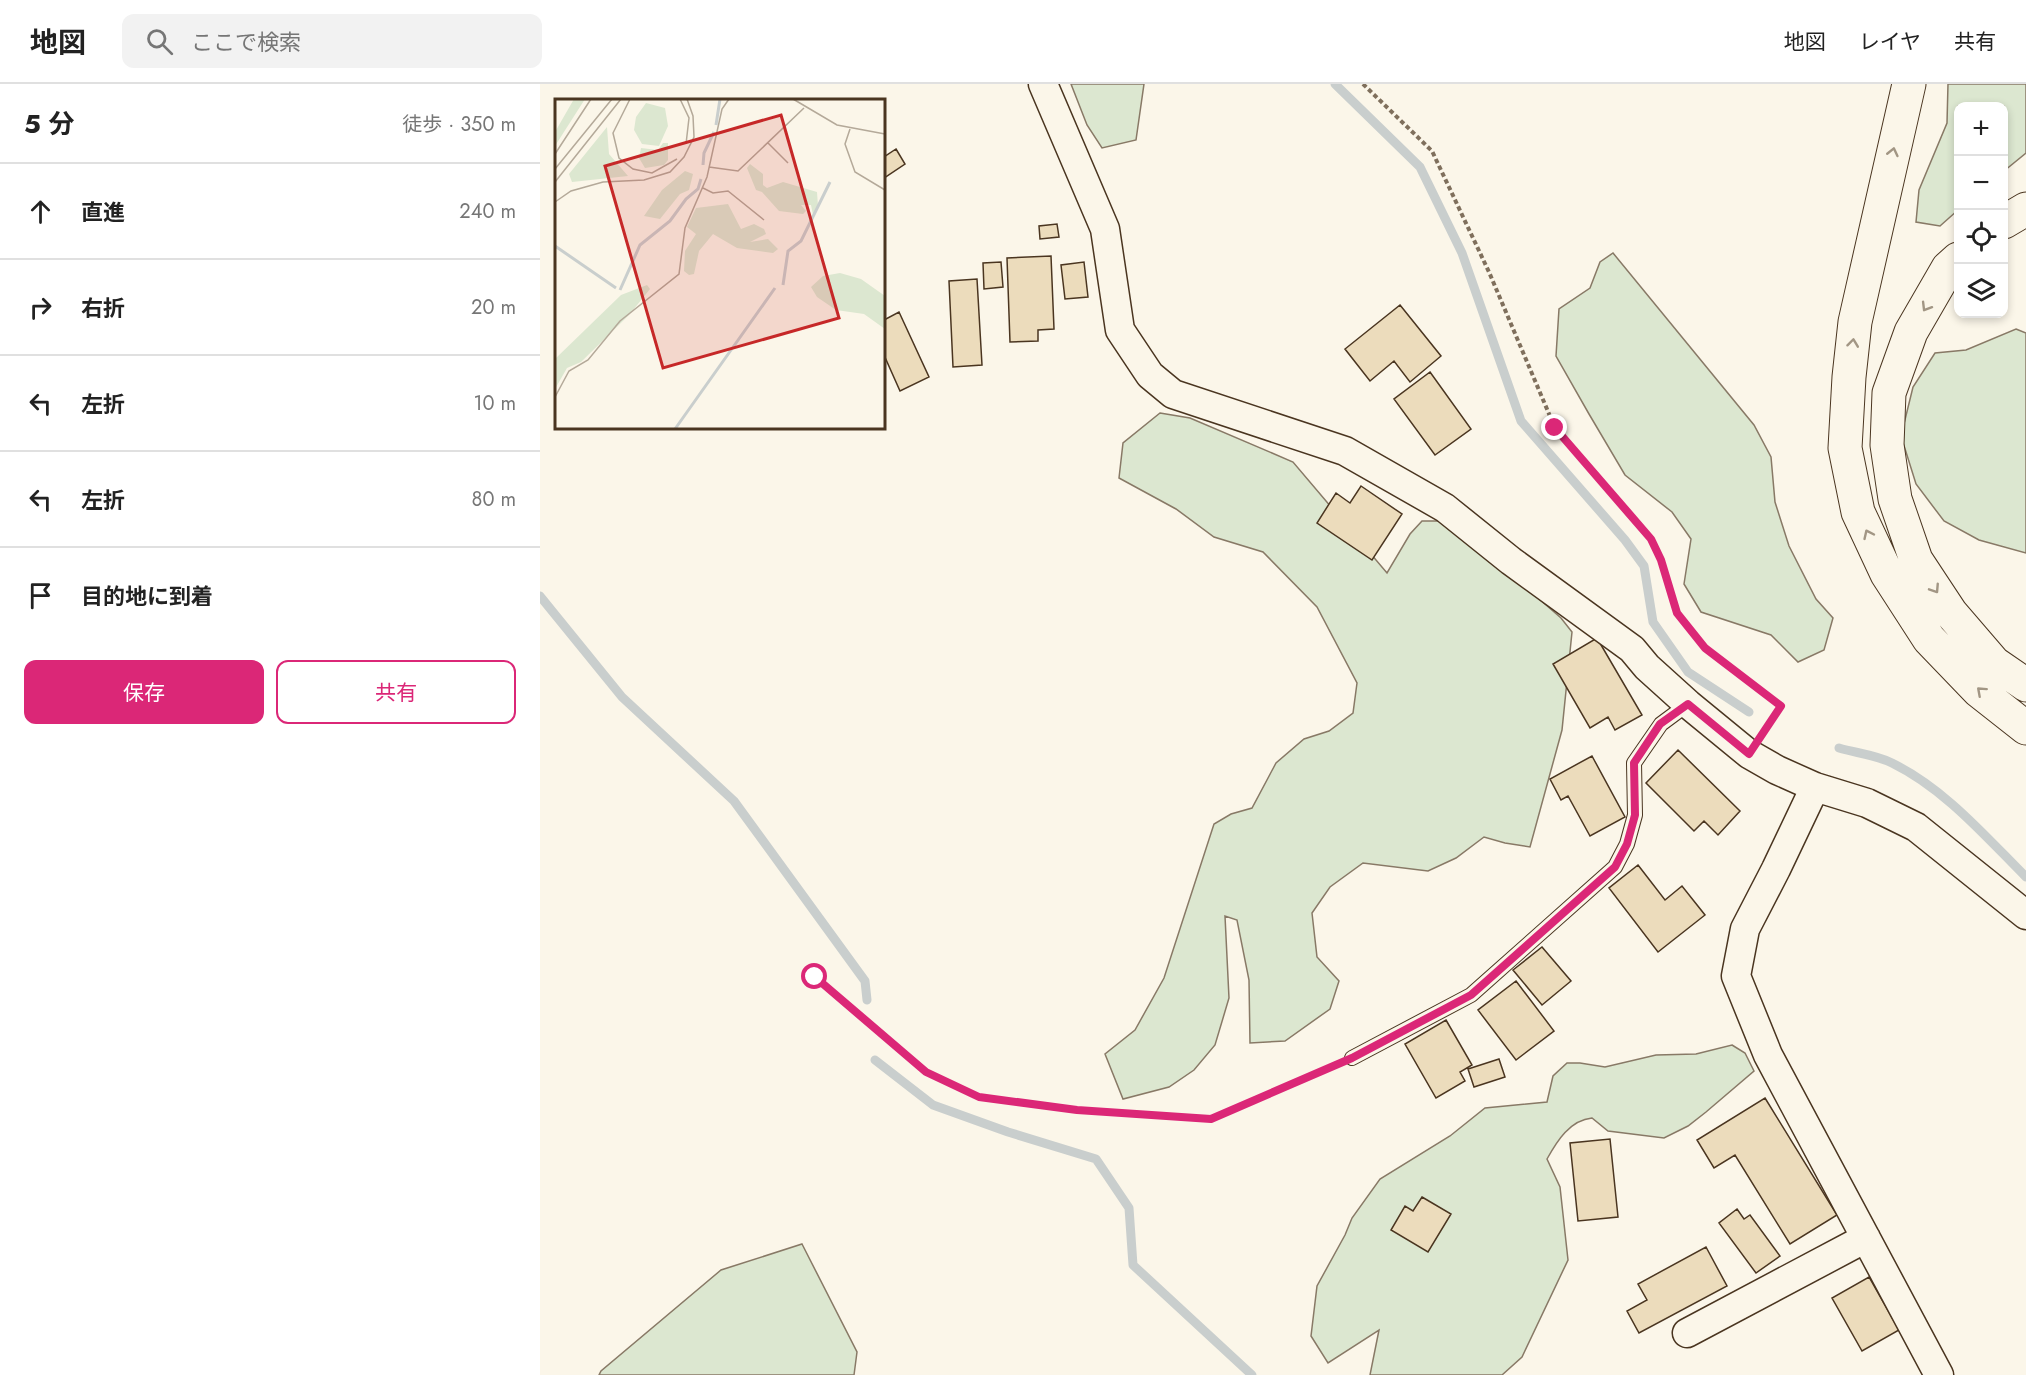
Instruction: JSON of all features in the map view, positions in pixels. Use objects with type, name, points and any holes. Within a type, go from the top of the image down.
[{"type":"highway","points":[[1909,84],[1856,322],[1849,377],[1845,448],[1858,512],[1887,574],[1929,639],[1979,691],[2026,728]]},
{"type":"highway","points":[[2008,220],[2026,209]]},
{"type":"highway","points":[[1954,263],[1948,268],[1911,332],[1889,393],[1887,445],[1895,498],[1916,560],[1951,613],[1994,663],[2026,685]]},
{"type":"street","points":[[1043,84],[1105,229],[1120,330],[1150,375],[1173,394],[1345,451],[1445,508],[1511,561],[1632,649],[1647,667],[1688,704],[1749,754],[1815,787],[1867,803],[1916,827],[2026,915]]},
{"type":"street","points":[[1815,787],[1745,929],[1736,976],[1768,1055],[1939,1375]]},
{"type":"street","points":[[1687,1333],[1866,1238]]},
{"type":"lane","points":[[1352,1058],[1471,995],[1615,867],[1627,844],[1635,815],[1634,763],[1660,724],[1688,704]]},
{"type":"path","points":[[1363,84],[1432,151],[1489,272],[1555,428],[1651,539],[1661,560],[1677,613],[1705,648],[1781,706],[1749,754]]},
{"type":"path","points":[[815,977],[926,1072],[979,1097],[1077,1110],[1211,1119],[1352,1058]]},
{"type":"green space","points":[[1071,84],[1144,84],[1136,140],[1102,148],[1087,125]]},
{"type":"green space","points":[[1948,84],[2026,84],[2026,153],[2008,168],[2008,102],[1954,102],[1954,214],[1940,226],[1916,222],[1919,190],[1947,123]]},
{"type":"green space","points":[[1613,253],[1754,425],[1771,457],[1775,502],[1789,546],[1816,599],[1833,618],[1824,650],[1798,662],[1771,635],[1701,612],[1684,584],[1691,539],[1672,512],[1625,475],[1556,356],[1559,309],[1590,288],[1600,262]]},
{"type":"green space","points":[[2016,329],[2026,333],[2026,553],[1979,540],[1944,521],[1916,484],[1901,436],[1913,387],[1935,353],[1966,350]]},
{"type":"green space","points":[[1160,413],[1190,418],[1293,462],[1387,573],[1410,534],[1422,521],[1450,521],[1561,618],[1572,632],[1562,730],[1530,847],[1484,837],[1456,858],[1428,871],[1363,863],[1330,887],[1312,913],[1317,957],[1339,981],[1330,1009],[1285,1041],[1250,1043],[1249,980],[1237,920],[1225,916],[1229,998],[1215,1045],[1194,1070],[1169,1087],[1123,1099],[1105,1054],[1135,1030],[1164,978],[1214,824],[1231,814],[1252,808],[1276,763],[1304,739],[1329,731],[1353,713],[1357,683],[1317,607],[1263,552],[1214,537],[1176,509],[1119,478],[1123,443]]},
{"type":"green space","points":[[1732,1045],[1745,1053],[1754,1071],[1688,1126],[1664,1138],[1608,1131],[1592,1118],[1571,1127],[1555,1145],[1547,1159],[1560,1187],[1568,1260],[1522,1357],[1502,1375],[1370,1375],[1379,1330],[1328,1363],[1311,1336],[1317,1286],[1352,1218],[1380,1179],[1450,1136],[1485,1108],[1547,1102],[1553,1076],[1567,1063],[1605,1067],[1656,1055],[1696,1054]]},
{"type":"green space","points":[[802,1244],[857,1352],[854,1375],[599,1375],[721,1270]]},
{"type":"building","points":[[896,149],[905,164],[885,177],[885,156]]},
{"type":"building","points":[[1057,224],[1059,237],[1040,239],[1039,226]]},
{"type":"building","points":[[1051,256],[1054,329],[1038,330],[1038,341],[1010,342],[1007,258]]},
{"type":"building","points":[[1001,262],[1003,287],[984,289],[983,263]]},
{"type":"building","points":[[1084,262],[1088,297],[1065,299],[1061,265]]},
{"type":"building","points":[[977,279],[982,365],[953,367],[949,281]]},
{"type":"building","points":[[1400,305],[1441,356],[1410,382],[1394,361],[1370,381],[1345,349]]},
{"type":"building","points":[[899,312],[929,377],[900,391],[885,357],[885,319]]},
{"type":"building","points":[[1430,372],[1471,429],[1435,455],[1394,399]]},
{"type":"building","points":[[1361,486],[1402,514],[1372,560],[1317,523],[1336,493],[1350,503]]},
{"type":"building","points":[[1597,638],[1642,715],[1615,730],[1608,717],[1590,728],[1553,664]]},
{"type":"building","points":[[1678,750],[1740,811],[1718,835],[1704,821],[1694,831],[1646,783]]},
{"type":"building","points":[[1592,756],[1625,817],[1590,836],[1568,796],[1561,800],[1550,779]]},
{"type":"building","points":[[1638,865],[1665,900],[1682,886],[1705,915],[1658,952],[1609,888]]},
{"type":"building","points":[[1542,947],[1571,981],[1542,1005],[1513,970]]},
{"type":"building","points":[[1516,981],[1554,1031],[1516,1060],[1478,1010]]},
{"type":"building","points":[[1446,1020],[1472,1065],[1460,1072],[1465,1081],[1436,1098],[1405,1044]]},
{"type":"building","points":[[1499,1059],[1505,1077],[1474,1087],[1468,1069]]},
{"type":"building","points":[[1765,1098],[1837,1215],[1790,1244],[1735,1155],[1714,1168],[1697,1140]]},
{"type":"building","points":[[1610,1139],[1618,1217],[1578,1221],[1570,1143]]},
{"type":"building","points":[[1422,1197],[1451,1214],[1428,1252],[1391,1230],[1405,1206],[1413,1211]]},
{"type":"building","points":[[1737,1209],[1744,1219],[1750,1215],[1780,1256],[1756,1273],[1719,1223]]},
{"type":"building","points":[[1706,1247],[1727,1286],[1639,1333],[1627,1311],[1647,1300],[1638,1284]]},
{"type":"building","points":[[1869,1277],[1899,1330],[1862,1351],[1832,1298]]},
{"type":"waterway","points":[[1335,84],[1420,167],[1462,253],[1521,421],[1625,540],[1644,566],[1653,622],[1688,672],[1749,712]]},
{"type":"waterway","points":[[540,596],[622,697],[734,801],[865,981],[867,1000]]},
{"type":"waterway","points":[[1839,748],[1886,760],[1930,786],[1964,814],[2026,877]]},
{"type":"waterway","points":[[875,1060],[933,1105],[1008,1132],[1096,1159],[1129,1208],[1133,1265],[1252,1375]]},
{"type":"route","points":[[815,977],[926,1072],[979,1097],[1077,1110],[1211,1119],[1352,1058],[1471,995],[1615,867],[1627,844],[1635,815],[1634,763],[1660,724],[1688,704],[1749,754],[1781,706],[1705,648],[1677,613],[1661,560],[1651,539],[1555,428]]}]
